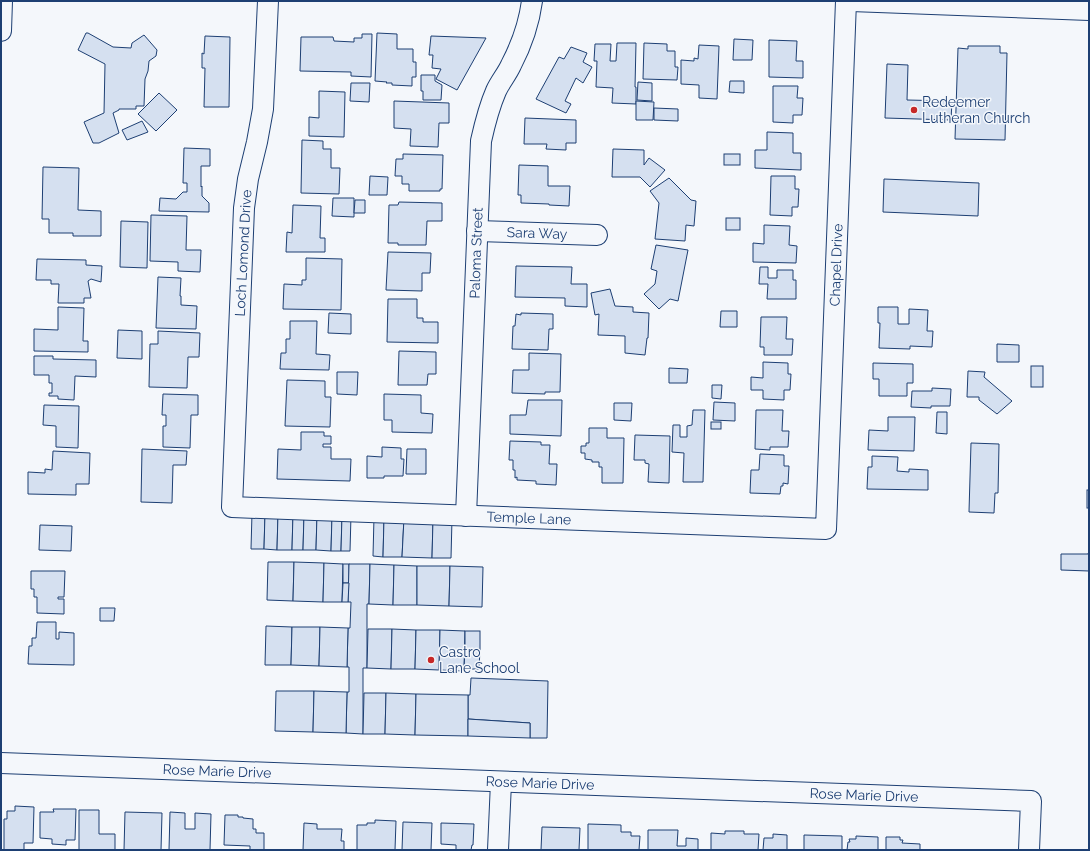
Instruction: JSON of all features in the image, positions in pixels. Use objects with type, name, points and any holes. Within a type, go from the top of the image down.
[{"type":"street","points":[[1,31],[2,1]]},
{"type":"street","name":"Loch Lomond Drive","points":[[232,507],[244,208],[248,179],[263,109],[268,1]]},
{"type":"street","name":"Paloma Street","points":[[466,516],[481,141],[486,116],[496,90],[511,65],[523,40],[532,1]]},
{"type":"street","name":"Chapel Drive","points":[[826,529],[846,1]]},
{"type":"street","points":[[851,1],[1089,10]]},
{"type":"street","name":"Sara Way","points":[[477,231],[597,235]]},
{"type":"street","name":"Temple Lane","points":[[232,507],[826,529]]},
{"type":"street","name":"Rose Marie Drive","points":[[1,763],[1031,801],[1029,850]]},
{"type":"street","points":[[498,850],[501,782]]},
{"type":"building","points":[[86,33],[113,47],[131,48],[132,43],[144,35],[157,50],[156,56],[149,61],[145,79],[144,106],[136,106],[136,109],[119,109],[113,113],[119,133],[99,143],[93,143],[84,122],[104,113],[105,64],[78,50]]},
{"type":"building","points":[[377,33],[397,34],[397,49],[413,49],[413,62],[416,62],[416,77],[412,77],[412,86],[392,85],[392,83],[375,81]]},
{"type":"building","points":[[362,34],[372,34],[371,77],[351,76],[351,72],[300,71],[301,37],[333,37],[334,41],[354,42],[354,38],[362,38]]},
{"type":"building","points":[[205,36],[230,37],[229,107],[204,107],[205,68],[202,68],[202,53],[204,54]]},
{"type":"building","points":[[431,36],[486,38],[457,90],[436,79],[441,69],[432,68],[433,55],[429,55]]},
{"type":"building","points":[[734,39],[753,40],[752,60],[733,60]]},
{"type":"building","points":[[769,40],[797,41],[796,61],[803,61],[803,78],[769,77]]},
{"type":"building","points":[[617,43],[636,43],[636,104],[612,103],[613,88],[596,87],[597,61],[594,61],[595,44],[611,44],[610,61],[616,61]]},
{"type":"building","points":[[644,43],[667,44],[667,51],[675,51],[675,67],[678,67],[677,80],[643,79]]},
{"type":"building","points":[[699,45],[719,46],[717,99],[699,98],[699,85],[681,84],[681,60],[694,61],[694,58],[698,59]]},
{"type":"building","points":[[968,46],[1000,46],[1000,53],[1007,53],[1005,140],[955,139],[958,48],[968,49]]},
{"type":"building","points":[[571,47],[587,53],[583,62],[592,67],[583,83],[576,78],[565,101],[571,104],[566,113],[536,99],[559,57],[564,59]]},
{"type":"building","points":[[887,64],[908,65],[907,100],[952,101],[951,120],[885,118]]},
{"type":"building","points":[[421,75],[435,75],[435,81],[442,85],[441,100],[423,100],[423,91],[421,91]]},
{"type":"building","points":[[730,81],[744,81],[744,93],[729,92]]},
{"type":"building","points":[[638,82],[652,83],[652,101],[637,100]]},
{"type":"building","points":[[351,83],[370,83],[369,102],[350,101]]},
{"type":"building","points":[[773,86],[798,86],[797,98],[803,98],[802,115],[793,115],[793,123],[773,122]]},
{"type":"building","points":[[319,91],[345,92],[344,137],[309,136],[309,117],[319,118]]},
{"type":"building","points":[[159,93],[177,110],[156,131],[138,114]]},
{"type":"building","points":[[394,101],[449,103],[449,123],[439,123],[438,147],[410,146],[411,129],[394,128]]},
{"type":"building","points":[[636,101],[654,102],[653,120],[636,120]]},
{"type":"building","points":[[654,108],[678,109],[678,121],[654,120]]},
{"type":"building","points":[[525,118],[576,120],[576,143],[566,143],[566,150],[546,149],[547,144],[524,144]]},
{"type":"building","points":[[142,121],[148,132],[127,140],[122,130]]},
{"type":"building","points":[[767,132],[793,133],[793,153],[801,153],[801,170],[755,168],[755,150],[767,150]]},
{"type":"building","points":[[302,140],[323,141],[323,149],[331,149],[331,168],[340,168],[339,194],[301,193]]},
{"type":"building","points":[[184,148],[210,149],[210,166],[201,166],[202,196],[209,203],[209,212],[159,211],[160,198],[176,199],[183,192],[187,192],[187,183],[183,183]]},
{"type":"building","points":[[613,149],[644,150],[644,165],[649,158],[665,170],[650,187],[640,177],[612,177]]},
{"type":"building","points":[[403,154],[443,155],[442,189],[440,189],[440,191],[409,191],[409,184],[402,184],[402,176],[395,176],[396,159],[403,159]]},
{"type":"building","points":[[724,154],[740,154],[740,165],[724,165]]},
{"type":"building","points":[[519,165],[548,166],[548,186],[570,186],[569,206],[521,203],[521,195],[518,195]]},
{"type":"building","points":[[43,167],[79,168],[78,210],[101,211],[101,236],[73,236],[73,233],[49,233],[49,219],[42,219]]},
{"type":"building","points":[[370,176],[388,177],[387,195],[369,195]]},
{"type":"building","points":[[771,176],[795,176],[795,189],[799,189],[798,207],[792,207],[792,216],[770,215]]},
{"type":"building","points":[[669,178],[691,200],[696,201],[694,226],[686,225],[685,241],[655,239],[659,203],[650,191]]},
{"type":"building","points":[[884,179],[979,183],[978,216],[883,212]]},
{"type":"building","points":[[333,198],[354,198],[354,217],[332,216]]},
{"type":"building","points":[[355,200],[365,200],[365,213],[354,213]]},
{"type":"building","points":[[399,202],[442,203],[442,221],[427,221],[426,245],[398,245],[398,243],[388,243],[389,205],[398,205]]},
{"type":"building","points":[[293,205],[321,206],[320,238],[325,238],[325,252],[286,252],[287,232],[292,233]]},
{"type":"building","points":[[151,215],[187,216],[186,250],[201,250],[200,272],[178,271],[178,262],[150,261]]},
{"type":"building","points":[[726,218],[740,218],[740,230],[726,230]]},
{"type":"building","points":[[121,221],[148,222],[147,268],[120,267]]},
{"type":"building","points":[[764,225],[790,226],[789,245],[797,246],[796,263],[753,262],[753,243],[764,244]]},
{"type":"building","points":[[656,245],[688,250],[678,301],[670,299],[659,309],[644,294],[655,284],[657,271],[651,269]]},
{"type":"building","points":[[388,252],[431,253],[430,273],[422,273],[422,291],[386,290]]},
{"type":"building","points":[[306,258],[342,259],[341,310],[283,309],[284,284],[302,285],[302,280],[306,280]]},
{"type":"building","points":[[37,259],[86,260],[86,265],[102,266],[101,282],[91,279],[88,281],[91,298],[84,298],[84,303],[58,303],[59,284],[51,284],[51,280],[36,280]]},
{"type":"building","points":[[516,266],[572,267],[571,284],[587,284],[587,307],[565,306],[565,298],[515,297]]},
{"type":"building","points":[[760,267],[768,267],[768,278],[777,278],[777,270],[793,270],[793,280],[796,280],[796,299],[767,299],[768,284],[759,284]]},
{"type":"building","points":[[158,277],[181,278],[181,305],[197,306],[196,329],[156,328]]},
{"type":"building","points":[[610,289],[615,306],[633,307],[633,312],[649,313],[648,338],[645,355],[625,353],[625,336],[598,335],[599,314],[595,315],[591,293]]},
{"type":"building","points":[[388,299],[417,299],[417,318],[423,318],[423,322],[438,322],[438,343],[387,342]]},
{"type":"building","points":[[58,307],[84,308],[83,341],[88,341],[88,352],[34,351],[34,329],[58,330]]},
{"type":"building","points":[[878,307],[898,307],[898,324],[909,324],[909,309],[928,310],[927,331],[933,331],[932,347],[910,346],[910,349],[879,348],[880,323],[878,323]]},
{"type":"building","points":[[721,311],[737,311],[737,327],[720,327]]},
{"type":"building","points":[[329,313],[351,314],[351,334],[328,333]]},
{"type":"building","points":[[521,313],[553,314],[553,329],[549,329],[548,350],[512,349],[513,326],[515,326],[516,314],[521,315]]},
{"type":"building","points":[[761,317],[787,317],[786,339],[793,339],[792,355],[764,355],[764,347],[760,347]]},
{"type":"building","points":[[290,321],[317,321],[316,354],[330,355],[329,370],[280,369],[281,353],[286,353],[286,339],[290,339]]},
{"type":"building","points":[[118,330],[142,331],[142,359],[117,358]]},
{"type":"building","points":[[158,331],[200,333],[199,357],[188,357],[187,388],[149,387],[150,344],[158,344]]},
{"type":"building","points":[[997,344],[1019,345],[1019,362],[997,362]]},
{"type":"building","points":[[399,351],[436,352],[436,374],[428,374],[427,385],[398,385]]},
{"type":"building","points":[[529,353],[561,354],[560,392],[545,392],[545,394],[512,393],[513,370],[529,370]]},
{"type":"building","points":[[34,356],[53,356],[53,359],[96,360],[96,377],[75,376],[74,400],[58,399],[58,396],[49,396],[49,393],[52,393],[52,383],[49,383],[49,375],[34,375]]},
{"type":"building","points":[[763,362],[788,363],[788,374],[791,374],[790,390],[784,390],[784,400],[763,399],[763,390],[751,390],[751,377],[763,378]]},
{"type":"building","points":[[873,363],[913,364],[913,383],[907,383],[907,396],[879,396],[879,379],[873,379]]},
{"type":"building","points":[[1031,366],[1043,366],[1043,387],[1031,387]]},
{"type":"building","points":[[669,368],[688,369],[687,383],[669,383]]},
{"type":"building","points":[[968,371],[985,372],[984,377],[1012,401],[997,414],[979,400],[979,397],[967,397]]},
{"type":"building","points":[[337,372],[358,372],[357,395],[337,394]]},
{"type":"building","points":[[287,380],[325,381],[325,397],[331,397],[330,427],[285,426]]},
{"type":"building","points":[[712,385],[722,385],[721,399],[712,398]]},
{"type":"building","points":[[932,388],[951,389],[950,406],[931,406],[931,408],[911,407],[912,391],[932,391]]},
{"type":"building","points":[[163,394],[198,395],[198,415],[191,415],[190,448],[163,447],[163,426],[166,426],[166,415],[162,415]]},
{"type":"building","points":[[384,394],[421,395],[421,413],[433,414],[432,433],[392,432],[392,420],[384,420]]},
{"type":"building","points":[[528,400],[562,400],[561,436],[510,434],[510,415],[526,415]]},
{"type":"building","points":[[714,402],[735,403],[735,421],[713,420]]},
{"type":"building","points":[[614,403],[632,403],[631,421],[614,420]]},
{"type":"building","points":[[44,405],[79,406],[78,448],[56,447],[56,426],[43,425]]},
{"type":"building","points":[[693,410],[705,410],[703,482],[683,482],[684,453],[672,452],[673,425],[680,425],[680,437],[687,437],[687,426],[692,425]]},
{"type":"building","points":[[756,410],[783,410],[782,431],[789,431],[788,447],[770,447],[770,450],[755,449]]},
{"type":"building","points":[[937,412],[947,412],[947,434],[936,433]]},
{"type":"building","points":[[888,417],[915,417],[914,451],[868,450],[869,430],[888,431]]},
{"type":"building","points":[[711,422],[721,422],[721,429],[711,429]]},
{"type":"building","points":[[589,428],[607,428],[607,438],[624,438],[623,483],[602,483],[602,467],[599,467],[599,462],[592,462],[592,460],[585,459],[585,453],[581,453],[581,446],[586,446],[586,443],[589,443]]},
{"type":"building","points":[[301,432],[324,432],[324,436],[331,436],[331,444],[323,444],[323,447],[331,447],[331,459],[351,459],[350,481],[277,479],[278,449],[301,450]]},
{"type":"building","points":[[635,435],[670,436],[669,483],[648,482],[649,464],[645,463],[645,460],[634,460]]},
{"type":"building","points":[[510,441],[541,442],[541,445],[550,445],[549,464],[557,464],[556,485],[536,484],[536,481],[517,480],[517,477],[515,478],[515,470],[513,470],[513,460],[509,460]]},
{"type":"building","points":[[971,443],[999,444],[998,493],[995,493],[994,513],[969,512]]},
{"type":"building","points":[[382,447],[401,448],[401,459],[404,459],[403,476],[367,478],[367,456],[382,457]]},
{"type":"building","points":[[142,449],[187,451],[186,465],[173,465],[172,503],[141,502]]},
{"type":"building","points":[[407,449],[426,449],[426,474],[406,474]]},
{"type":"building","points":[[53,451],[90,453],[89,484],[76,484],[76,495],[28,494],[28,472],[45,473],[45,469],[52,470]]},
{"type":"building","points":[[760,454],[784,455],[784,466],[789,466],[788,484],[783,483],[780,494],[750,493],[751,470],[759,470]]},
{"type":"building","points":[[872,456],[898,457],[897,471],[909,472],[909,469],[928,470],[928,490],[867,489],[868,467],[872,467]]},
{"type":"building","points":[[1087,490],[1089,490],[1089,508],[1087,508]]},
{"type":"building","points":[[252,513],[265,513],[264,549],[251,549]]},
{"type":"building","points":[[265,513],[278,513],[277,550],[264,549]]},
{"type":"building","points":[[278,513],[293,513],[292,550],[277,550]]},
{"type":"building","points":[[293,513],[304,514],[303,550],[292,550]]},
{"type":"building","points":[[304,514],[317,514],[316,550],[303,550]]},
{"type":"building","points":[[317,514],[332,515],[331,551],[316,550]]},
{"type":"building","points":[[332,515],[342,515],[341,551],[331,551]]},
{"type":"building","points":[[342,515],[351,515],[350,551],[341,551]]},
{"type":"building","points":[[374,517],[384,518],[383,557],[373,556]]},
{"type":"building","points":[[384,518],[404,518],[402,557],[383,557]]},
{"type":"building","points":[[404,518],[433,519],[432,558],[402,557]]},
{"type":"building","points":[[433,519],[452,519],[451,558],[432,558]]},
{"type":"building","points":[[40,525],[72,526],[71,551],[39,550]]},
{"type":"building","points":[[1089,551],[1089,571],[1061,570],[1061,554],[1088,554]]},
{"type":"building","points":[[268,562],[294,562],[293,601],[267,600]]},
{"type":"building","points":[[294,562],[324,563],[323,602],[293,601]]},
{"type":"building","points":[[324,563],[343,564],[342,602],[323,602]]},
{"type":"building","points":[[343,564],[349,564],[349,583],[343,583]]},
{"type":"building","points":[[349,564],[370,564],[369,604],[367,604],[367,668],[363,668],[363,734],[346,733],[347,692],[349,692],[349,667],[347,667],[348,628],[350,628],[351,602],[348,602]]},
{"type":"building","points":[[370,564],[394,565],[393,605],[369,604]]},
{"type":"building","points":[[394,565],[417,566],[417,605],[393,605]]},
{"type":"building","points":[[417,566],[450,566],[449,606],[417,605]]},
{"type":"building","points":[[450,566],[483,567],[482,607],[449,606]]},
{"type":"building","points":[[31,571],[65,571],[64,597],[58,597],[58,599],[64,599],[64,614],[37,613],[37,597],[34,597],[34,589],[31,589]]},
{"type":"building","points":[[343,583],[349,583],[348,602],[342,602]]},
{"type":"building","points":[[100,608],[115,608],[114,621],[100,621]]},
{"type":"building","points":[[37,622],[56,622],[56,639],[59,639],[59,632],[74,633],[74,665],[28,664],[29,646],[32,646],[32,638],[36,638]]},
{"type":"building","points":[[266,626],[292,627],[291,665],[265,665]]},
{"type":"building","points":[[292,627],[320,627],[319,666],[291,665]]},
{"type":"building","points":[[320,627],[348,628],[347,667],[319,666]]},
{"type":"building","points":[[368,629],[392,629],[391,669],[367,668]]},
{"type":"building","points":[[392,629],[416,630],[415,669],[391,669]]},
{"type":"building","points":[[416,630],[440,630],[439,670],[415,669]]},
{"type":"building","points":[[440,630],[465,631],[463,671],[439,670]]},
{"type":"building","points":[[465,631],[480,631],[480,649],[465,649]]},
{"type":"building","points":[[465,649],[480,649],[479,669],[464,669]]},
{"type":"building","points":[[471,678],[548,681],[547,738],[530,738],[530,723],[468,719],[468,695],[470,695]]},
{"type":"building","points":[[276,691],[314,691],[313,732],[275,731]]},
{"type":"building","points":[[314,691],[347,692],[346,733],[313,732]]},
{"type":"building","points":[[364,693],[386,693],[385,734],[363,734]]},
{"type":"building","points":[[386,693],[416,694],[415,735],[385,734]]},
{"type":"building","points":[[416,694],[468,695],[468,736],[415,735]]},
{"type":"building","points":[[468,719],[530,723],[530,738],[468,736]]},
{"type":"building","points":[[15,806],[34,807],[33,843],[24,843],[24,850],[4,850],[4,819],[7,819],[7,811],[15,811]]},
{"type":"building","points":[[53,809],[76,809],[75,840],[66,840],[66,845],[52,844],[52,839],[40,838],[40,812],[54,812]]},
{"type":"building","points":[[79,810],[99,810],[99,834],[115,834],[115,850],[79,850]]},
{"type":"building","points":[[125,812],[162,813],[161,850],[124,850]]},
{"type":"building","points":[[170,812],[185,813],[185,829],[195,829],[195,813],[211,814],[210,850],[169,850]]},
{"type":"building","points":[[225,815],[238,815],[238,817],[253,819],[253,829],[256,829],[256,833],[264,833],[264,850],[250,850],[250,846],[224,845]]},
{"type":"building","points":[[375,820],[396,821],[395,850],[357,850],[357,825],[375,823]]},
{"type":"building","points":[[403,822],[432,823],[431,850],[402,850]]},
{"type":"building","points":[[304,823],[317,824],[317,829],[342,829],[341,841],[344,841],[344,850],[303,850]]},
{"type":"building","points":[[441,823],[474,824],[473,845],[471,850],[456,850],[456,845],[441,844]]},
{"type":"building","points":[[588,824],[621,825],[621,832],[631,832],[631,836],[640,836],[639,850],[588,850]]},
{"type":"building","points":[[542,827],[580,828],[579,850],[541,850]]},
{"type":"building","points":[[648,830],[678,830],[677,846],[686,846],[686,838],[698,839],[698,850],[648,850]]},
{"type":"building","points":[[725,831],[744,831],[744,834],[759,834],[758,850],[711,850],[711,833],[725,834]]},
{"type":"building","points":[[773,834],[787,835],[787,850],[763,850],[764,838],[773,838]]},
{"type":"building","points":[[804,835],[842,836],[842,850],[804,850]]},
{"type":"building","points":[[856,836],[878,837],[878,850],[847,850],[848,842],[850,842],[849,839],[856,839]]},
{"type":"building","points":[[886,837],[900,837],[900,840],[903,840],[902,843],[920,844],[920,850],[886,850]]},
{"type":"place","name":"Redeemer Lutheran Church","points":[[914,110]]},
{"type":"place","name":"Castro Lane School","points":[[431,660]]}]
